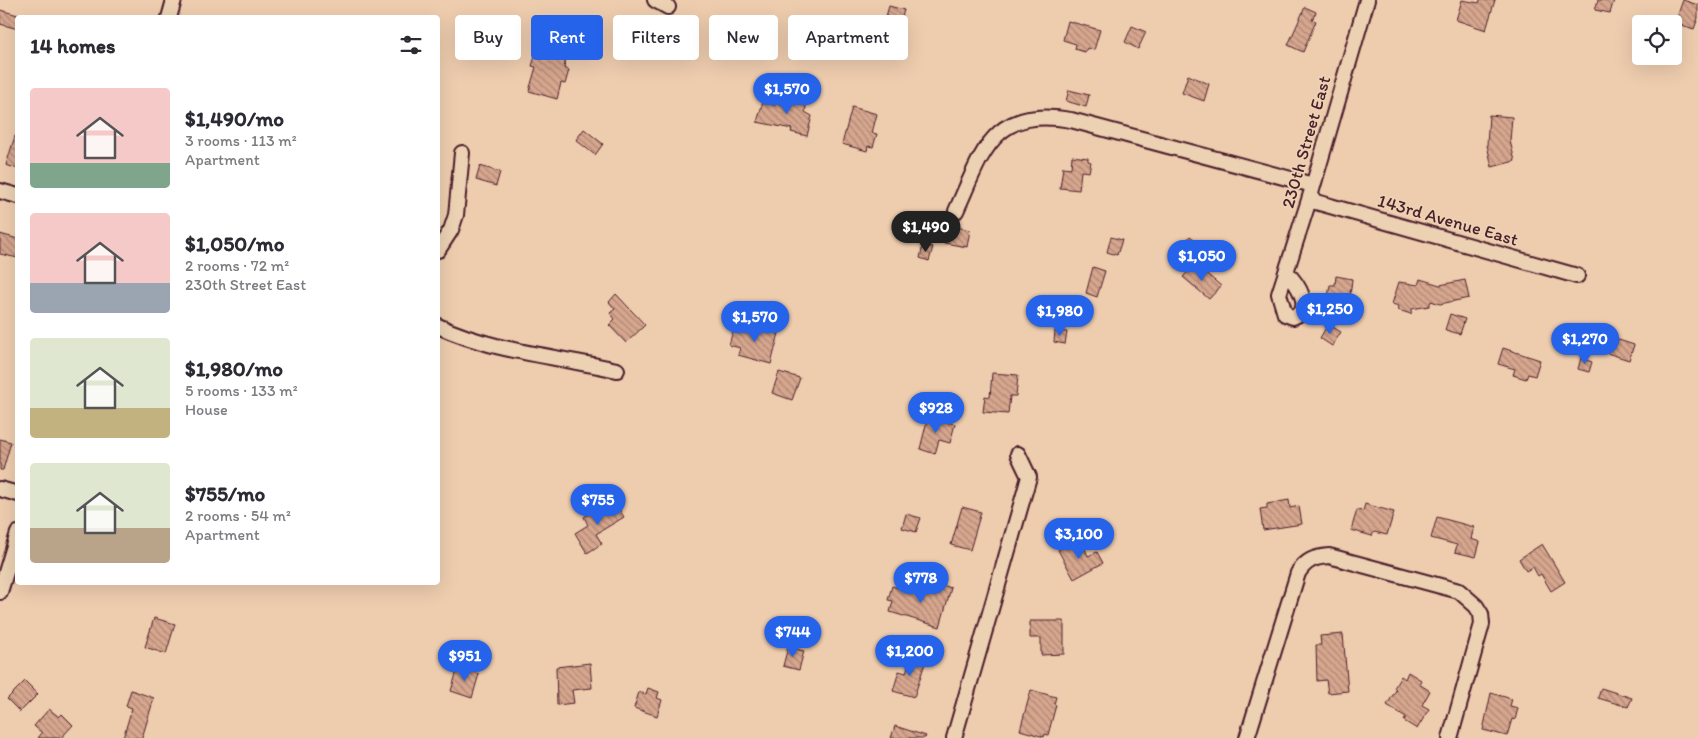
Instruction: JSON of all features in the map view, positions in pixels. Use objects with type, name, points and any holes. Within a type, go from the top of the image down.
[{"type":"street","points":[[170,15],[174,0]]},
{"type":"street","points":[[655,0],[668,8]]},
{"type":"street","name":"230th Street East","points":[[1286,272],[1296,283],[1303,300],[1304,310],[1301,314],[1293,317],[1285,314],[1279,294],[1286,272],[1309,200],[1367,0]]},
{"type":"street","points":[[956,211],[981,155],[991,140],[1002,129],[1028,118],[1053,116],[1313,185]]},
{"type":"street","points":[[440,247],[451,230],[456,214],[462,153]]},
{"type":"street","points":[[0,191],[15,195]]},
{"type":"street","name":"143rd Avenue East","points":[[1309,200],[1577,276]]},
{"type":"street","points":[[440,327],[466,339],[524,353],[617,370]]},
{"type":"street","points":[[954,738],[1029,477],[1018,454]]},
{"type":"street","points":[[0,489],[15,493]]},
{"type":"street","points":[[0,592],[15,543]]},
{"type":"street","points":[[1247,738],[1296,578],[1302,566],[1308,561],[1318,557],[1330,556],[1459,591],[1476,606],[1481,614],[1482,624],[1450,738]]},
{"type":"building","points":[[1462,0],[1479,3],[1480,0],[1495,0],[1486,30],[1456,20]]},
{"type":"building","points":[[1598,0],[1614,0],[1610,13],[1595,10]]},
{"type":"building","points":[[1683,0],[1698,5],[1698,18],[1694,29],[1682,25],[1682,15],[1678,15]]},
{"type":"building","points":[[889,6],[904,10],[903,15],[886,15]]},
{"type":"building","points":[[1305,7],[1316,12],[1312,20],[1316,21],[1303,52],[1288,45]]},
{"type":"building","points":[[0,10],[18,15],[15,15],[15,28],[0,24]]},
{"type":"building","points":[[1068,21],[1100,30],[1094,50],[1087,48],[1085,52],[1075,49],[1076,44],[1063,40]]},
{"type":"building","points":[[1132,26],[1146,32],[1138,49],[1125,42]]},
{"type":"building","points":[[534,60],[566,60],[564,68],[569,70],[565,84],[561,83],[557,99],[529,91],[536,67],[532,66]]},
{"type":"building","points":[[1188,75],[1209,84],[1204,101],[1182,93]]},
{"type":"building","points":[[1069,90],[1089,95],[1086,107],[1066,101]]},
{"type":"building","points":[[785,95],[807,101],[805,112],[812,116],[807,136],[791,132],[792,129],[757,122],[763,102],[775,105],[776,102],[783,104]]},
{"type":"building","points":[[852,107],[877,114],[872,133],[877,134],[873,147],[868,146],[867,151],[842,144]]},
{"type":"building","points":[[1489,115],[1512,117],[1510,141],[1515,161],[1492,167],[1487,145]]},
{"type":"building","points":[[584,129],[603,144],[595,155],[576,140]]},
{"type":"building","points":[[15,136],[15,168],[6,165]]},
{"type":"building","points":[[1072,156],[1088,158],[1088,161],[1091,162],[1089,172],[1081,171],[1079,190],[1060,188],[1063,167],[1071,168]]},
{"type":"building","points":[[480,166],[500,172],[496,186],[476,180]]},
{"type":"building","points":[[947,225],[970,230],[967,247],[944,243]]},
{"type":"building","points":[[0,234],[15,238],[15,257],[0,254]]},
{"type":"building","points":[[1190,236],[1198,242],[1188,256],[1180,249]]},
{"type":"building","points":[[1111,237],[1122,240],[1117,255],[1107,252]]},
{"type":"building","points":[[923,245],[933,247],[929,261],[920,258]]},
{"type":"building","points":[[1195,264],[1221,286],[1209,299],[1183,277]]},
{"type":"building","points":[[1093,267],[1105,271],[1097,297],[1086,293]]},
{"type":"building","points":[[1336,276],[1352,279],[1349,305],[1332,302],[1333,298],[1328,297],[1330,285],[1335,285]]},
{"type":"building","points":[[1420,279],[1440,285],[1465,280],[1469,298],[1440,304],[1431,301],[1429,306],[1412,309],[1411,314],[1398,310],[1399,306],[1392,304],[1399,282],[1418,285]]},
{"type":"building","points":[[616,294],[645,325],[626,343],[609,325],[615,319],[610,313],[615,309],[609,302]]},
{"type":"building","points":[[1450,314],[1465,319],[1460,334],[1445,330]]},
{"type":"building","points":[[1328,324],[1341,332],[1332,346],[1320,338]]},
{"type":"building","points":[[751,326],[779,333],[771,364],[738,355],[740,348],[729,345],[734,327],[750,331]]},
{"type":"building","points":[[1055,331],[1067,332],[1065,344],[1054,342]]},
{"type":"building","points":[[1597,333],[1634,345],[1629,360],[1591,348]]},
{"type":"building","points":[[1503,348],[1540,360],[1535,376],[1528,374],[1526,379],[1513,375],[1515,369],[1498,364]]},
{"type":"building","points":[[1581,358],[1592,362],[1589,372],[1578,369]]},
{"type":"building","points":[[779,372],[800,378],[792,400],[772,393]]},
{"type":"building","points":[[992,373],[1018,375],[1016,396],[1010,396],[1008,414],[983,412],[985,396],[990,397]]},
{"type":"building","points":[[928,417],[955,424],[950,443],[939,440],[935,454],[920,449]]},
{"type":"building","points":[[0,439],[11,442],[3,470],[0,470]]},
{"type":"building","points":[[1289,500],[1290,508],[1299,506],[1302,524],[1263,530],[1260,509],[1267,508],[1267,504]]},
{"type":"building","points":[[615,503],[624,517],[596,534],[602,544],[587,553],[575,533],[588,525],[584,517],[601,507],[604,510]]},
{"type":"building","points":[[1365,504],[1394,512],[1387,535],[1374,532],[1372,536],[1351,530],[1357,510],[1363,511]]},
{"type":"building","points":[[962,507],[981,512],[970,550],[951,545]]},
{"type":"building","points":[[906,514],[921,518],[916,532],[902,528]]},
{"type":"building","points":[[1437,517],[1474,527],[1471,539],[1480,542],[1476,557],[1455,552],[1457,545],[1431,538]]},
{"type":"building","points":[[1072,542],[1078,553],[1085,549],[1088,556],[1097,552],[1103,563],[1074,579],[1058,550]]},
{"type":"building","points":[[1542,544],[1565,582],[1551,591],[1541,574],[1538,576],[1533,567],[1526,571],[1519,559]]},
{"type":"building","points":[[931,581],[951,588],[940,627],[890,612],[893,601],[888,600],[892,586],[927,596]]},
{"type":"building","points":[[154,618],[175,624],[166,654],[145,647]]},
{"type":"building","points":[[1030,621],[1064,621],[1064,654],[1041,655],[1041,638],[1030,638]]},
{"type":"building","points":[[1343,634],[1348,691],[1328,693],[1326,680],[1317,681],[1316,645],[1321,645],[1320,636]]},
{"type":"building","points":[[788,647],[804,651],[799,670],[783,666]]},
{"type":"building","points":[[911,655],[926,660],[914,697],[893,691],[899,671],[906,673]]},
{"type":"building","points":[[590,663],[592,688],[572,690],[574,703],[557,705],[556,667]]},
{"type":"building","points":[[458,667],[479,674],[472,698],[451,691]]},
{"type":"building","points":[[1408,672],[1421,680],[1419,684],[1430,691],[1422,705],[1429,709],[1417,729],[1404,721],[1406,717],[1387,705],[1396,690],[1394,688],[1401,676],[1405,679]]},
{"type":"building","points":[[25,681],[38,694],[20,712],[7,699]]},
{"type":"building","points":[[648,688],[659,692],[657,698],[662,700],[657,716],[634,708],[639,692],[646,694]]},
{"type":"building","points":[[1601,688],[1632,698],[1628,707],[1598,698]]},
{"type":"building","points":[[131,690],[154,698],[142,738],[123,738],[132,708],[126,706]]},
{"type":"building","points":[[1031,690],[1056,697],[1054,704],[1056,705],[1048,735],[1045,734],[1044,737],[1020,730]]},
{"type":"building","points":[[1491,693],[1512,699],[1510,706],[1518,708],[1515,720],[1512,719],[1507,736],[1483,730]]},
{"type":"building","points":[[49,709],[59,717],[62,714],[73,725],[61,738],[38,738],[42,733],[34,726]]},
{"type":"building","points":[[895,726],[926,736],[925,738],[891,738]]}]
